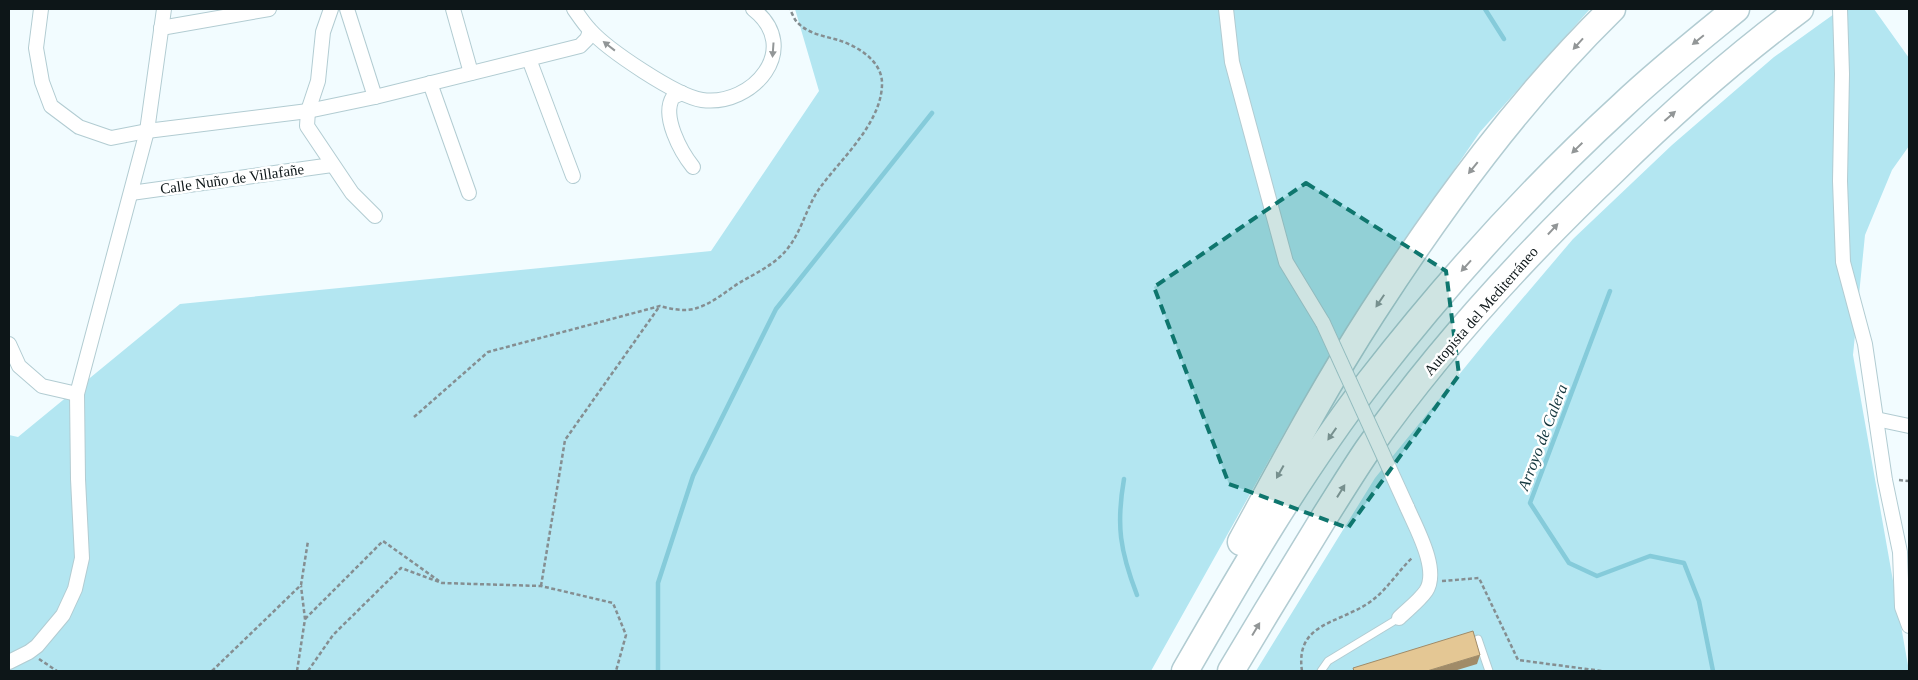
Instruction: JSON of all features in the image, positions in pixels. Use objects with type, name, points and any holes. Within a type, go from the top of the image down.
[{"type":"highway","points":[[1170,671],[1329,385],[1372,312],[1461,183],[1556,68],[1612,9]]},
{"type":"highway","points":[[1185,671],[1258,546],[1308,469],[1370,382],[1431,305],[1520,205],[1569,156],[1624,104],[1736,9]]},
{"type":"highway","name":"Autopista del Mediterráneo","points":[[1231,671],[1367,451],[1396,411],[1477,312],[1559,222],[1656,129],[1774,28],[1800,9]]},
{"type":"street","points":[[42,9],[36,48],[42,82],[51,106],[79,128],[111,138],[148,131],[308,111],[375,97],[580,46],[584,43],[590,31]]},
{"type":"street","points":[[9,662],[25,655],[37,646],[63,615],[75,589],[82,558],[78,479],[77,394],[148,131],[164,9]]},
{"type":"street","points":[[161,28],[269,9]]},
{"type":"street","points":[[331,9],[323,32],[318,81],[308,111],[308,126],[352,193],[375,216]]},
{"type":"street","points":[[346,9],[375,97]]},
{"type":"street","points":[[453,9],[470,73]]},
{"type":"street","points":[[574,9],[590,31],[611,49],[682,93],[703,100],[728,98],[741,93],[764,73],[772,60],[774,40],[766,21],[753,9]]},
{"type":"street","points":[[1226,9],[1232,62],[1286,262],[1324,323],[1424,548],[1431,573],[1430,582],[1426,591],[1399,618]]},
{"type":"street","points":[[1840,9],[1842,74],[1840,181],[1843,262],[1865,344],[1885,480],[1900,552],[1902,607],[1909,626]]},
{"type":"street","points":[[529,58],[573,176]]},
{"type":"street","points":[[649,74],[662,95],[679,147],[694,167]]},
{"type":"street","points":[[430,83],[469,193]]},
{"type":"street","points":[[670,117],[670,103],[673,97],[682,93]]},
{"type":"street","name":"Calle Nuño de Villafañe","points":[[131,193],[332,165]]},
{"type":"street","points":[[9,344],[20,366],[42,386],[77,394]]},
{"type":"street","points":[[1876,419],[1909,426]]},
{"type":"lane","points":[[1321,671],[1328,661],[1399,618]]},
{"type":"lane","points":[[1478,638],[1488,671]]},
{"type":"path","points":[[414,417],[488,352],[660,306],[672,309],[696,309],[715,300],[766,268],[787,250],[800,231],[817,191],[834,168],[860,140],[874,114],[882,81],[877,66],[867,54],[838,40],[811,32],[796,22],[790,9]]},
{"type":"path","points":[[541,586],[565,440],[660,306]]},
{"type":"path","points":[[297,671],[305,619],[301,585],[308,541]]},
{"type":"path","points":[[305,619],[382,541],[442,583]]},
{"type":"path","points":[[1302,671],[1300,658],[1302,646],[1307,638],[1320,628],[1368,604],[1388,587],[1403,567],[1424,548]]},
{"type":"path","points":[[308,671],[333,635],[400,568],[442,583],[541,586],[613,603],[626,635],[616,671]]},
{"type":"path","points":[[1430,582],[1479,578],[1518,660],[1602,671]]},
{"type":"path","points":[[212,671],[301,585]]},
{"type":"highlighted area","points":[[1306,183],[1446,271],[1459,375],[1348,528],[1229,484],[1154,287]]},
{"type":"shaded area","points":[[795,9],[1590,9],[1480,132],[1367,297],[1287,428],[1151,671],[9,671],[9,435],[18,437],[180,304],[711,251],[819,91]]},
{"type":"shaded area","points":[[1841,9],[1874,9],[1909,58],[1909,146],[1892,170],[1865,235],[1853,355],[1909,671],[1256,671],[1375,478],[1488,339],[1573,239],[1672,145],[1774,57]]},
{"type":"building","points":[[1473,631],[1480,655],[1427,671],[1354,671],[1353,668]]},
{"type":"waterway","name":"Arroyo de Calera","points":[[1485,9],[1504,39]]},
{"type":"waterway","points":[[658,671],[658,583],[693,476],[776,309],[932,113]]},
{"type":"waterway","name":"Arroyo de Calera","points":[[1610,291],[1530,503],[1569,563],[1597,576],[1650,556],[1684,563],[1699,601],[1713,671]]},
{"type":"waterway","points":[[1124,479],[1120,510],[1121,538],[1123,551],[1137,595]]}]
